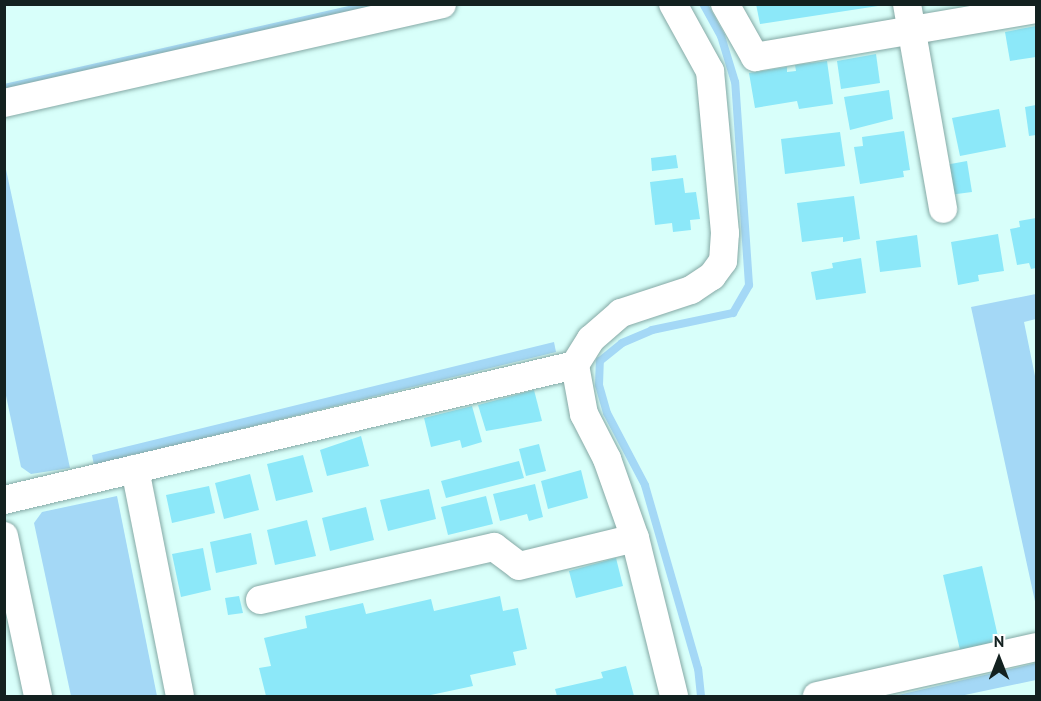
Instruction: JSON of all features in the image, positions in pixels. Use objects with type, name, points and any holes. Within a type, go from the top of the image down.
[{"type":"street","points":[[4,103],[442,4]]},
{"type":"street","points":[[673,4],[710,70],[725,233],[723,261],[712,276],[691,290],[621,314],[591,339],[575,365],[584,414],[607,459],[635,538],[674,696]]},
{"type":"street","points":[[725,4],[754,57],[909,18],[1036,9]]},
{"type":"street","points":[[909,18],[943,209]]},
{"type":"street","points":[[4,500],[575,365]]},
{"type":"street","points":[[135,469],[180,696]]},
{"type":"street","points":[[4,536],[38,696]]},
{"type":"street","points":[[261,600],[494,547],[519,566],[635,538]]},
{"type":"street","points":[[817,696],[1036,647]]},
{"type":"water","points":[[353,5],[391,5],[5,93],[4,84]]},
{"type":"water","points":[[4,160],[70,468],[31,474],[21,467],[5,391]]},
{"type":"water","points":[[1036,294],[1036,319],[1024,322],[1036,381],[1036,606],[971,307]]},
{"type":"water","points":[[554,342],[556,352],[94,465],[92,455]]},
{"type":"water","points":[[117,496],[157,696],[71,696],[34,523],[42,512]]},
{"type":"water","points":[[1036,663],[1036,680],[960,696],[894,696]]},
{"type":"building","points":[[756,4],[878,4],[878,6],[760,24]]},
{"type":"building","points":[[1036,26],[1036,57],[1010,61],[1005,32]]},
{"type":"building","points":[[876,54],[880,83],[841,89],[837,61]]},
{"type":"building","points":[[827,61],[833,104],[799,109],[797,101],[755,108],[749,73],[787,67],[787,72],[796,71],[795,65]]},
{"type":"building","points":[[889,90],[893,119],[850,130],[844,97]]},
{"type":"building","points":[[1036,105],[1036,135],[1029,136],[1025,107]]},
{"type":"building","points":[[999,109],[1006,147],[960,156],[952,118]]},
{"type":"building","points":[[904,131],[910,170],[903,171],[904,177],[860,184],[854,147],[863,146],[862,137]]},
{"type":"building","points":[[840,132],[845,166],[785,174],[781,139]]},
{"type":"building","points":[[676,155],[678,168],[652,171],[651,158]]},
{"type":"building","points":[[967,161],[972,192],[949,195],[945,165]]},
{"type":"building","points":[[683,178],[685,193],[696,192],[700,219],[690,220],[691,230],[673,232],[672,223],[655,225],[650,182]]},
{"type":"building","points":[[854,196],[860,239],[843,242],[843,237],[802,242],[797,203]]},
{"type":"building","points":[[1036,218],[1036,268],[1031,269],[1029,263],[1017,265],[1010,229],[1020,227],[1019,221]]},
{"type":"building","points":[[998,234],[1004,271],[978,275],[979,281],[958,285],[951,242]]},
{"type":"building","points":[[917,235],[921,267],[880,272],[876,241]]},
{"type":"building","points":[[861,258],[866,293],[816,300],[811,272],[833,268],[832,263]]},
{"type":"building","points":[[534,390],[542,421],[486,431],[478,405]]},
{"type":"building","points":[[472,406],[482,442],[462,448],[460,440],[431,447],[424,418]]},
{"type":"building","points":[[361,436],[369,466],[327,476],[320,450]]},
{"type":"building","points":[[539,444],[546,471],[526,476],[519,449]]},
{"type":"building","points":[[303,455],[313,492],[276,501],[267,464]]},
{"type":"building","points":[[519,461],[524,478],[446,498],[441,481]]},
{"type":"building","points":[[581,470],[588,498],[548,509],[541,481]]},
{"type":"building","points":[[250,474],[259,510],[224,519],[215,483]]},
{"type":"building","points":[[535,484],[543,517],[529,521],[527,514],[500,521],[493,494]]},
{"type":"building","points":[[209,486],[215,513],[172,523],[166,495]]},
{"type":"building","points":[[429,489],[436,519],[388,531],[380,500]]},
{"type":"building","points":[[486,496],[493,524],[448,535],[441,507]]},
{"type":"building","points":[[366,507],[374,540],[330,551],[322,518]]},
{"type":"building","points":[[307,520],[316,556],[275,565],[267,530]]},
{"type":"building","points":[[251,533],[257,564],[216,573],[210,542]]},
{"type":"building","points":[[203,548],[211,590],[181,597],[172,554]]},
{"type":"building","points":[[616,558],[623,586],[576,598],[569,571]]},
{"type":"building","points":[[982,566],[999,641],[960,650],[943,575]]},
{"type":"building","points":[[239,596],[243,613],[228,615],[225,598]]},
{"type":"building","points":[[500,596],[503,611],[518,608],[527,649],[513,652],[516,665],[470,675],[473,686],[426,696],[266,696],[259,668],[271,666],[264,638],[307,628],[305,616],[363,603],[366,614],[431,599],[434,611]]},
{"type":"building","points":[[626,666],[634,696],[557,696],[555,689],[603,678],[601,672]]},
{"type":"waterway","points":[[701,696],[698,669],[645,485],[607,413],[599,385],[600,361],[622,343],[652,330],[733,313],[749,285],[735,82],[721,36],[703,4]]}]
